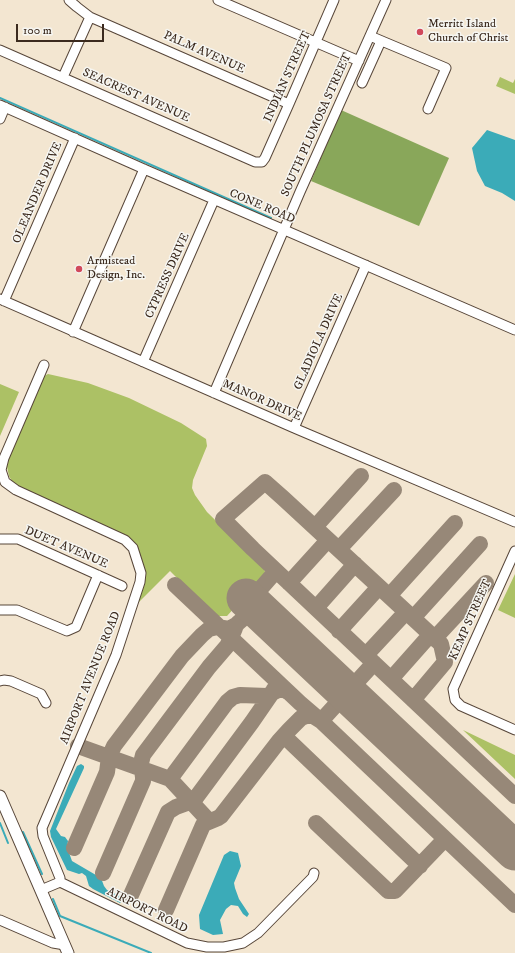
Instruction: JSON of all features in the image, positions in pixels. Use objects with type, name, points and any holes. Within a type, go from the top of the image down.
[{"type":"main road","points":[[1,800],[66,949]]},
{"type":"street","name":"PALM AVENUE","points":[[69,0],[90,16],[289,104]]},
{"type":"street","points":[[218,0],[359,61]]},
{"type":"street","name":"INDIAN STREET","points":[[262,162],[334,0]]},
{"type":"street","name":"SOUTH PLUMOSA STREET","points":[[214,393],[300,192],[386,0]]},
{"type":"street","points":[[63,77],[90,16]]},
{"type":"street","points":[[370,36],[446,68],[428,109]]},
{"type":"street","points":[[362,83],[381,41]]},
{"type":"street","name":"SEACREST AVENUE","points":[[0,50],[255,162],[262,162]]},
{"type":"street","points":[[0,120],[3,106]]},
{"type":"street","name":"CONE ROAD","points":[[3,106],[214,200],[515,330]]},
{"type":"street","name":"OLEANDER DRIVE","points":[[2,300],[74,138]]},
{"type":"street","points":[[73,332],[144,169]]},
{"type":"street","name":"CYPRESS DRIVE","points":[[143,362],[214,200]]},
{"type":"street","name":"GLADIOLA DRIVE","points":[[294,428],[366,265]]},
{"type":"street","name":"MANOR DRIVE","points":[[2,300],[294,428],[515,522]]},
{"type":"street","name":"AIRPORT AVENUE ROAD","points":[[44,365],[4,458],[1,470],[5,482],[16,490],[125,540],[133,548],[141,573],[140,582],[116,654],[42,828],[43,836],[60,878],[60,882]]},
{"type":"street","name":"DUET AVENUE","points":[[0,538],[18,539],[122,586]]},
{"type":"street","name":"KEMP STREET","points":[[515,550],[453,689],[455,700],[461,706],[515,730]]},
{"type":"street","points":[[0,610],[17,610],[67,631],[76,627],[98,575]]},
{"type":"street","points":[[0,681],[11,681],[40,694],[46,704]]},
{"type":"street","name":"AIRPORT ROAD","points":[[60,882],[187,943],[207,947],[224,947],[243,943],[258,933],[313,877],[314,873]]},
{"type":"street","points":[[41,890],[60,882]]},
{"type":"street","points":[[0,920],[66,949]]},
{"type":"green space","points":[[500,77],[513,83],[515,79],[515,94],[496,86]]},
{"type":"green space","points":[[341,110],[449,158],[419,226],[311,181]]},
{"type":"green space","points":[[48,374],[88,383],[129,398],[181,423],[206,439],[207,446],[193,480],[192,488],[195,495],[207,512],[264,568],[265,572],[227,616],[215,616],[170,571],[137,604],[145,578],[136,544],[131,540],[14,485],[9,476],[6,462],[42,377]]},
{"type":"green space","points":[[0,384],[19,392],[0,436]]},
{"type":"green space","points":[[515,574],[515,618],[498,610]]},
{"type":"green space","points":[[463,730],[515,755],[515,779]]},
{"type":"water","points":[[487,130],[515,140],[515,201],[502,193],[485,186],[477,171],[472,148]]},
{"type":"water","points":[[81,764],[84,768],[56,829],[61,836],[65,837],[68,841],[67,847],[72,861],[101,878],[107,890],[122,898],[120,903],[89,886],[86,876],[82,873],[79,874],[67,870],[51,837],[50,831],[69,783],[77,766]]},
{"type":"water","points":[[230,851],[238,853],[241,866],[234,883],[239,899],[249,914],[247,917],[238,906],[231,905],[226,909],[220,920],[223,934],[213,935],[200,929],[199,915],[224,855]]},
{"type":"waterway","points":[[0,98],[271,218]]},
{"type":"waterway","points":[[0,823],[8,843]]},
{"type":"waterway","points":[[23,832],[42,874]]},
{"type":"waterway","points":[[53,899],[60,916],[151,953]]},
{"type":"taxiway","points":[[315,527],[361,476]]},
{"type":"taxiway","points":[[413,700],[445,662],[441,644],[265,482],[223,519],[253,549],[515,796]]},
{"type":"taxiway","points":[[339,549],[394,490]]},
{"type":"taxiway","points":[[389,596],[455,523]]},
{"type":"taxiway","points":[[289,583],[328,540]]},
{"type":"taxiway","points":[[413,618],[480,544]]},
{"type":"taxiway","points":[[316,608],[355,564]]},
{"type":"taxiway","points":[[229,634],[245,617],[252,614],[264,614],[257,604],[257,596],[262,587],[276,571]]},
{"type":"taxiway","points":[[434,639],[486,583]]},
{"type":"taxiway","points":[[175,585],[515,905]]},
{"type":"taxiway","points":[[339,631],[379,587]]},
{"type":"taxiway","points":[[366,655],[406,612]]},
{"type":"taxiway","points":[[74,848],[107,772],[109,757],[114,746],[182,656],[202,635],[209,629],[217,627],[229,629],[236,625]]},
{"type":"taxiway","points":[[103,873],[143,781],[141,763],[143,755],[209,667],[227,646],[235,628]]},
{"type":"taxiway","points":[[391,679],[430,635]]},
{"type":"taxiway","points":[[166,910],[203,825],[221,816],[279,741],[301,718],[313,716],[321,721],[374,663]]},
{"type":"taxiway","points":[[170,779],[227,702],[233,697],[240,695],[267,696],[272,693],[274,689]]},
{"type":"taxiway","points":[[131,895],[168,812],[195,799],[272,693],[278,690],[285,690],[288,692]]},
{"type":"taxiway","points":[[284,736],[420,866]]},
{"type":"taxiway","points":[[78,746],[170,779],[209,821]]},
{"type":"taxiway","points":[[316,823],[388,891],[395,891],[445,839]]},
{"type":"runway","points":[[246,598],[515,851]]},
{"type":"place","name":"Merritt Island Church of Christ","points":[[420,32]]},
{"type":"place","name":"Armistead Design, Inc.","points":[[79,269]]}]
